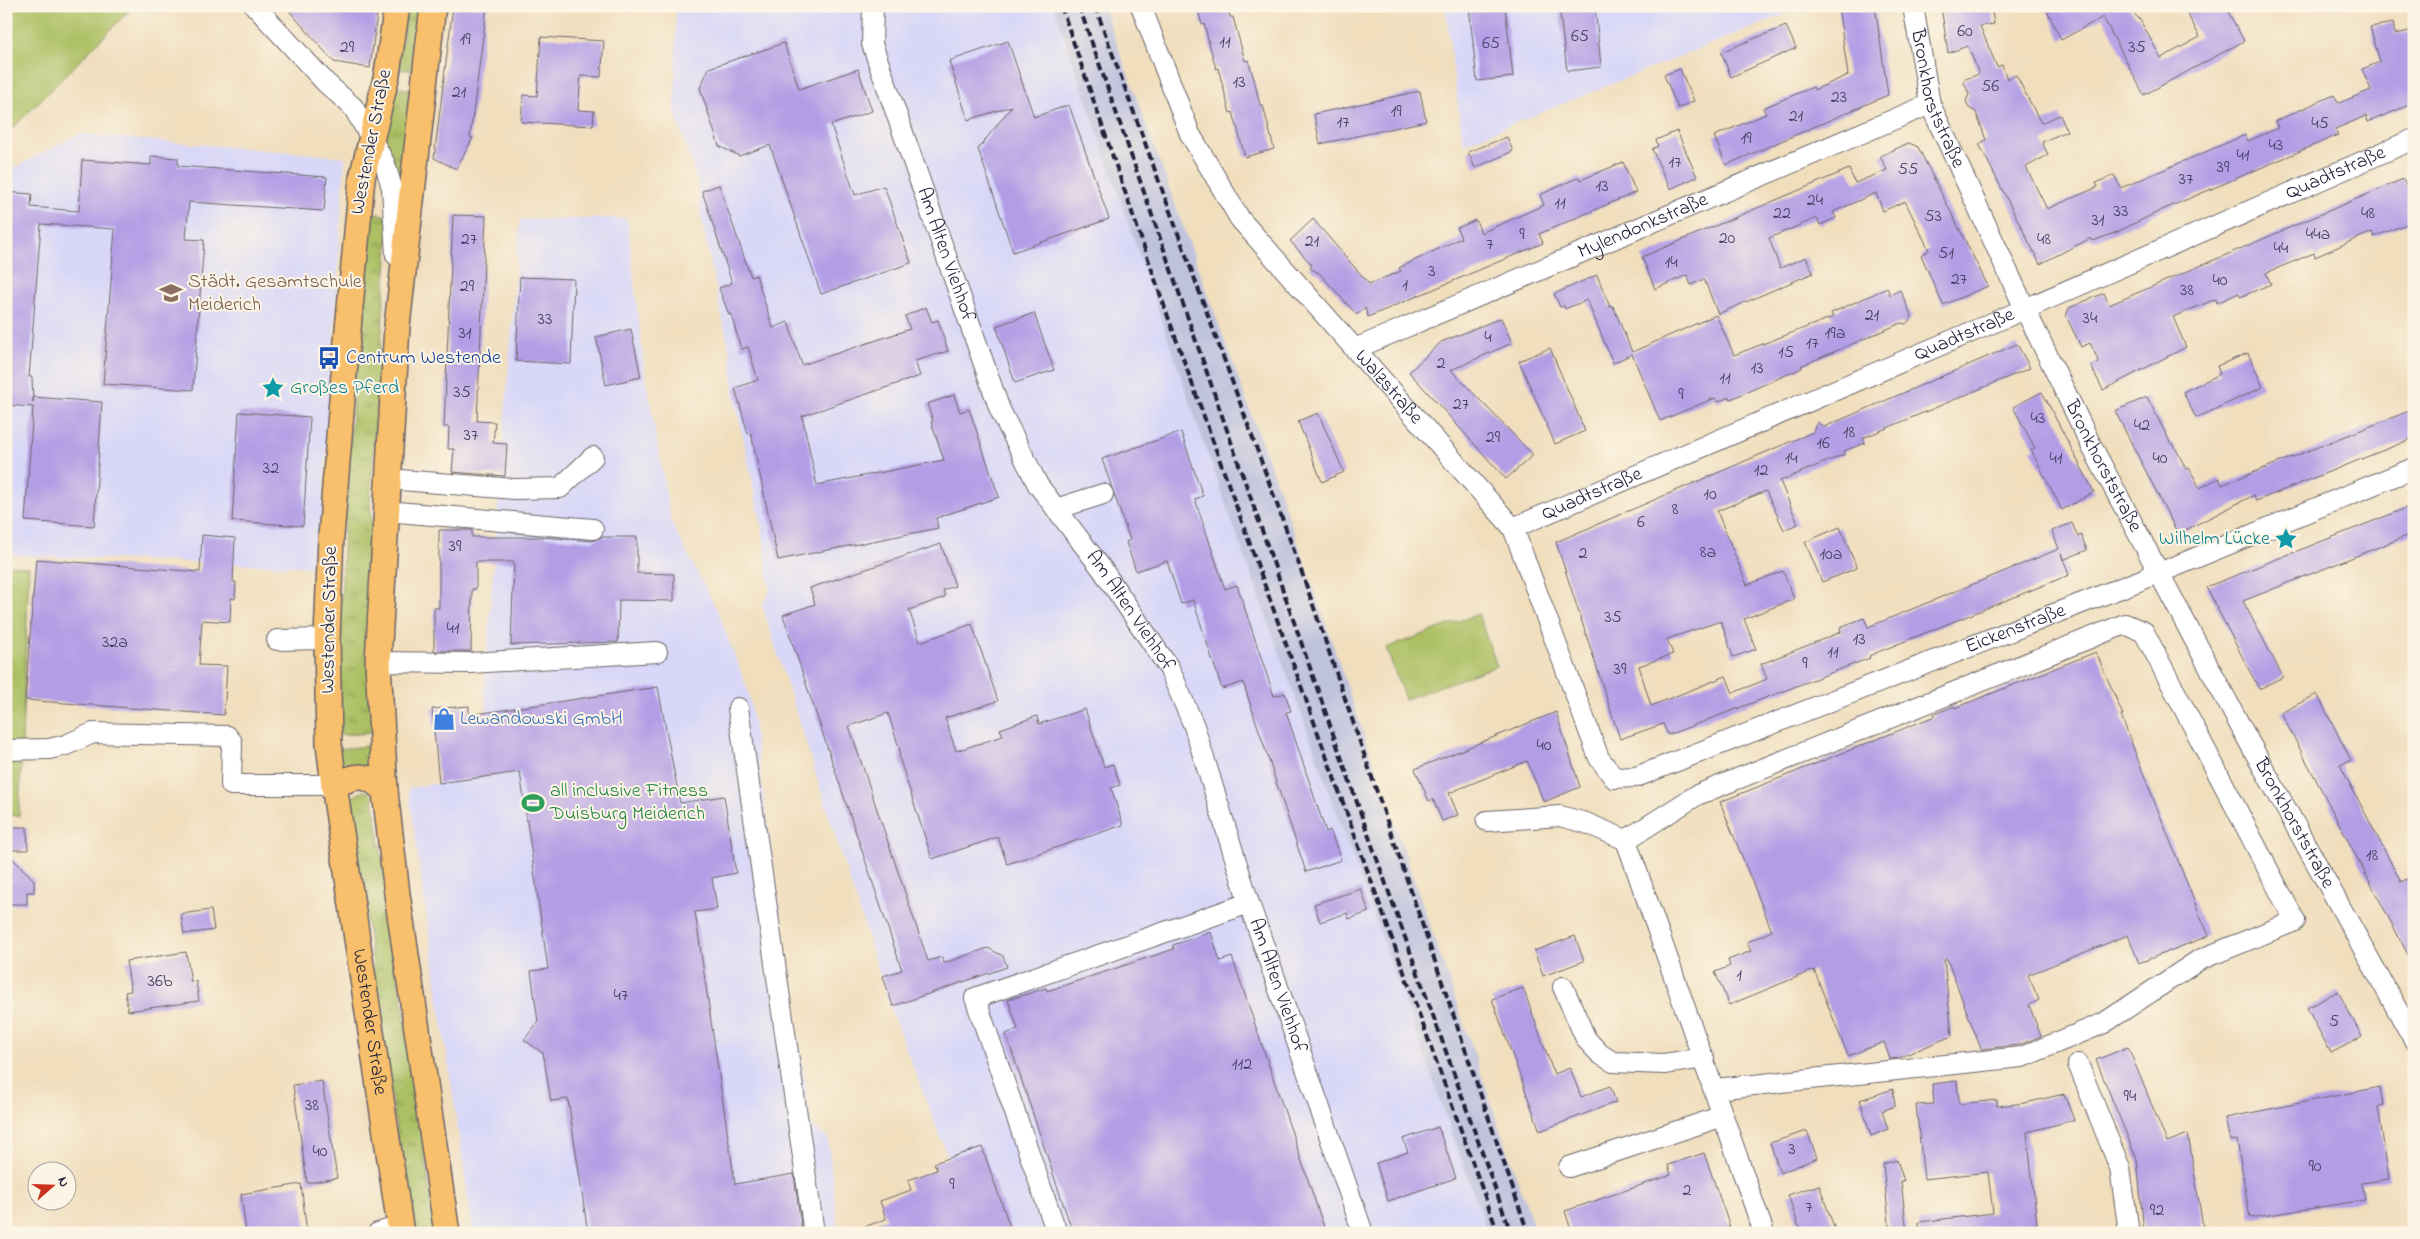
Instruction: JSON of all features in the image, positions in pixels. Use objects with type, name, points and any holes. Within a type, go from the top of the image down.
[{"type":"main road","name":"Westender Straße","points":[[393,1231],[334,785],[330,744],[327,640],[331,537],[354,244],[362,178],[380,101],[397,6]]},
{"type":"main road","name":"Westender Straße","points":[[433,6],[397,326],[378,662],[385,791],[397,894],[447,1233]]},
{"type":"main road","points":[[334,785],[349,778],[362,776],[374,780],[385,791]]},
{"type":"street","points":[[255,6],[326,83],[353,107],[385,164],[392,188],[395,226],[397,326]]},
{"type":"street","name":"Am Alten Viehhof","points":[[873,6],[872,44],[1000,410],[1038,485],[1102,569],[1169,668],[1194,726],[1249,903],[1363,1233]]},
{"type":"street","name":"Walzstraße","points":[[1141,6],[1190,134],[1240,219],[1357,348],[1513,528],[1599,758],[1614,778]]},
{"type":"street","name":"Bronkhorststraße","points":[[1913,6],[1930,104],[2024,309],[2092,447],[2248,740],[2414,1040]]},
{"type":"street","points":[[353,107],[363,110],[380,101]]},
{"type":"street","name":"Mylendonkstraße","points":[[1357,348],[1930,104]]},
{"type":"street","name":"Quadtstraße","points":[[1513,528],[2414,139]]},
{"type":"street","points":[[388,480],[515,490],[560,488],[593,457]]},
{"type":"street","name":"Eickenstraße","points":[[1614,778],[1636,777],[2159,573],[2414,468]]},
{"type":"street","points":[[1056,509],[1103,494]]},
{"type":"street","points":[[386,511],[593,529]]},
{"type":"street","points":[[1626,840],[1697,796],[2124,624],[2144,632],[2296,922],[2199,960],[2104,1024],[2022,1057],[1715,1090]]},
{"type":"street","points":[[277,640],[327,640]]},
{"type":"street","points":[[378,662],[470,663],[657,652]]},
{"type":"street","points":[[738,708],[814,1233]]},
{"type":"street","points":[[6,750],[49,749],[66,746],[93,733],[227,736],[232,742],[231,785],[334,785]]},
{"type":"street","points":[[1487,821],[1560,816],[1586,822],[1626,840],[1764,1233]]},
{"type":"street","points":[[1058,1233],[975,998],[1249,903]]},
{"type":"street","points":[[1563,986],[1586,1039],[1600,1054],[1614,1062],[1664,1064],[1704,1058]]},
{"type":"street","points":[[2078,1064],[2120,1168],[2129,1233]]},
{"type":"street","points":[[1569,1167],[1723,1116]]},
{"type":"shaded area","points":[[676,6],[1054,6],[1203,441],[1488,1233],[977,1233],[891,1010],[762,605],[770,591],[762,527],[734,395],[731,358],[701,217],[697,181],[675,111]]},
{"type":"shaded area","points":[[1054,6],[1103,6],[1287,512],[1536,1233],[1488,1233],[1203,441]]},
{"type":"shaded area","points":[[1445,6],[1805,6],[1463,144]]},
{"type":"shaded area","name":"Städt. Gesamtschule Meiderich","points":[[79,134],[345,157],[319,567],[6,555],[6,172]]},
{"type":"shaded area","points":[[627,218],[644,368],[671,522],[719,614],[749,694],[811,1125],[828,1138],[838,1233],[473,1233],[408,788],[495,775],[484,689],[520,220]]},
{"type":"green space","points":[[6,6],[134,6],[6,135]]},
{"type":"green space","points":[[407,6],[426,6],[418,71],[398,69]]},
{"type":"green space","points":[[394,88],[416,90],[405,178],[400,177],[385,137]]},
{"type":"green space","points":[[376,213],[386,216],[389,228],[370,502],[373,539],[376,733],[338,735],[341,721],[341,596],[352,409],[368,223],[372,215]]},
{"type":"green space","points":[[6,565],[29,567],[19,816],[6,815]]},
{"type":"green space","points":[[1478,614],[1497,666],[1405,699],[1386,648]]},
{"type":"green space","points":[[377,745],[379,770],[343,771],[338,749]]},
{"type":"green space","points":[[363,791],[369,792],[373,796],[436,1233],[411,1233],[350,805],[351,798]]},
{"type":"building","points":[[285,6],[378,6],[370,68],[334,62]]},
{"type":"building","points":[[453,6],[487,6],[470,137],[473,138],[456,169],[434,158]]},
{"type":"building","points":[[1197,6],[1228,6],[1230,17],[1233,17],[1245,61],[1248,60],[1260,105],[1263,105],[1274,149],[1245,157],[1233,112],[1230,113],[1218,68],[1216,69],[1204,24],[1202,25]]},
{"type":"building","points":[[1469,6],[1505,6],[1513,77],[1477,81]]},
{"type":"building","points":[[1559,6],[1595,6],[1601,67],[1567,71]]},
{"type":"building","points":[[1838,6],[1875,6],[1888,95],[1726,165],[1714,136],[1766,114],[1763,108],[1813,87],[1814,90],[1848,75]]},
{"type":"building","points":[[1941,6],[1991,6],[1994,24],[1980,26],[1997,67],[2002,65],[2007,79],[2016,75],[2041,123],[2060,115],[2067,131],[2042,142],[2048,155],[2026,167],[2047,209],[2098,187],[2096,183],[2114,175],[2121,188],[2245,135],[2248,141],[2278,128],[2275,121],[2334,95],[2339,103],[2371,90],[2362,69],[2380,62],[2370,27],[2393,23],[2395,34],[2414,30],[2414,103],[2368,122],[2366,116],[2335,129],[2338,135],[2162,210],[2117,232],[2093,241],[2091,238],[2040,264],[1979,144],[1986,140],[1976,112],[1969,108],[1966,101],[1969,94],[1963,80],[1979,74],[1968,46],[1948,53]]},
{"type":"building","points":[[2045,6],[2127,6],[2140,20],[2161,58],[2200,37],[2183,6],[2225,6],[2244,41],[2144,95],[2103,17],[2061,40]]},
{"type":"building","points":[[1786,26],[1796,48],[1731,77],[1721,52]]},
{"type":"building","points":[[541,37],[604,41],[601,77],[581,76],[578,110],[594,111],[593,126],[521,122],[523,95],[537,96]]},
{"type":"building","points":[[1008,41],[1034,117],[1069,105],[1109,219],[1013,252],[978,149],[1012,106],[968,120],[949,61]]},
{"type":"building","points":[[784,43],[799,89],[858,69],[872,111],[831,125],[855,195],[884,186],[911,263],[821,294],[770,145],[739,156],[719,146],[700,88],[709,68]]},
{"type":"building","points":[[1680,69],[1694,101],[1678,108],[1664,75]]},
{"type":"building","points":[[1420,91],[1426,121],[1320,144],[1314,114]]},
{"type":"building","points":[[1677,131],[1697,177],[1670,189],[1652,149],[1658,146],[1656,140]]},
{"type":"building","points":[[1507,137],[1513,151],[1475,168],[1468,152]]},
{"type":"building","points":[[1909,143],[1918,147],[1988,286],[1943,305],[1921,255],[1929,250],[1905,201],[1883,211],[1876,193],[1833,212],[1836,218],[1820,225],[1817,218],[1769,238],[1780,268],[1806,257],[1813,273],[1718,314],[1704,279],[1691,285],[1687,275],[1655,289],[1642,257],[1849,169],[1855,183],[1887,170],[1880,156]]},
{"type":"building","points":[[151,156],[178,158],[178,166],[327,177],[324,211],[189,202],[186,239],[204,240],[193,390],[103,384],[115,229],[41,224],[29,377],[32,377],[33,402],[33,397],[102,402],[94,526],[25,521],[33,407],[6,405],[6,192],[32,194],[31,207],[79,211],[82,160],[151,165]]},
{"type":"building","points":[[1623,162],[1636,192],[1539,234],[1543,243],[1368,317],[1365,308],[1357,315],[1319,273],[1310,268],[1312,265],[1290,241],[1313,219],[1369,284],[1401,271],[1399,268],[1461,238],[1457,228],[1476,220],[1481,233],[1544,205],[1540,195],[1579,177],[1581,180]]},
{"type":"building","points":[[2403,179],[2414,204],[2414,221],[2374,237],[2372,232],[2315,257],[2314,253],[2266,273],[2271,284],[2240,297],[2239,293],[2217,303],[2216,299],[2173,317],[2186,347],[2103,390],[2091,366],[2099,362],[2090,343],[2081,347],[2066,316],[2069,308],[2104,293],[2109,305]]},
{"type":"building","points":[[719,185],[751,277],[756,275],[773,328],[788,322],[802,365],[910,329],[905,316],[926,307],[932,322],[938,320],[948,351],[915,361],[920,376],[802,416],[817,485],[944,460],[927,404],[954,395],[960,412],[969,409],[999,497],[936,518],[938,528],[778,560],[751,433],[748,434],[735,388],[758,380],[748,347],[741,349],[731,314],[729,315],[719,288],[732,283],[702,191]]},
{"type":"building","points":[[453,215],[486,216],[477,421],[495,422],[493,443],[507,444],[505,476],[452,472],[454,449],[448,449],[449,427],[444,427]]},
{"type":"building","points":[[1597,275],[1610,307],[1613,306],[1632,352],[1716,315],[1734,355],[1833,317],[1831,313],[1887,288],[1890,295],[1900,290],[1912,317],[1906,324],[1901,323],[1801,366],[1802,368],[1731,399],[1729,397],[1717,402],[1715,398],[1660,421],[1632,354],[1613,363],[1587,300],[1565,309],[1564,306],[1560,307],[1554,294]]},
{"type":"building","points":[[520,277],[574,279],[571,364],[516,361]]},
{"type":"building","points":[[1034,313],[1054,370],[1015,383],[996,326]]},
{"type":"building","points":[[1501,318],[1512,343],[1451,370],[1533,455],[1506,479],[1409,372],[1441,342]]},
{"type":"building","points":[[631,329],[641,377],[606,385],[596,337]]},
{"type":"building","points":[[2017,344],[2030,368],[1863,438],[1865,443],[1844,451],[1845,454],[1780,481],[1798,524],[1784,530],[1766,491],[1717,511],[1747,585],[1783,571],[1794,599],[1744,619],[1756,649],[1733,657],[1721,621],[1667,639],[1673,654],[1639,666],[1651,706],[1726,676],[1733,693],[1767,679],[1761,664],[1841,632],[1840,627],[1864,618],[1868,627],[2059,549],[2052,531],[2072,523],[2078,537],[2081,535],[2087,550],[2063,560],[2069,575],[1878,652],[1869,656],[1870,658],[1668,735],[1663,724],[1620,739],[1556,542],[1813,432],[1817,422],[1824,427]]},
{"type":"building","points":[[1550,348],[1585,431],[1555,444],[1519,361]]},
{"type":"building","points":[[2248,353],[2263,387],[2196,418],[2183,392],[2220,374],[2217,366]]},
{"type":"building","points":[[2042,392],[2094,492],[2062,510],[2031,450],[2035,448],[2013,407]]},
{"type":"building","points":[[2147,397],[2171,444],[2173,443],[2186,469],[2189,468],[2200,488],[2219,478],[2222,485],[2414,409],[2414,438],[2256,501],[2254,495],[2178,534],[2115,411]]},
{"type":"building","points":[[239,412],[310,417],[303,526],[232,521]]},
{"type":"building","points":[[1318,413],[1344,472],[1322,482],[1298,421]]},
{"type":"building","points":[[1181,432],[1203,496],[1195,499],[1225,589],[1237,585],[1274,696],[1285,693],[1291,711],[1286,712],[1326,832],[1330,830],[1341,860],[1306,872],[1243,682],[1222,689],[1193,600],[1181,604],[1167,561],[1136,571],[1126,542],[1130,540],[1102,459]]},
{"type":"building","points":[[2414,505],[2414,533],[2243,601],[2283,677],[2259,689],[2206,587]]},
{"type":"building","points":[[1840,527],[1857,568],[1822,582],[1805,542]]},
{"type":"building","points":[[439,530],[472,530],[472,537],[543,537],[592,541],[602,537],[637,537],[637,573],[674,574],[674,601],[619,600],[618,642],[511,645],[514,562],[476,562],[476,589],[472,589],[471,651],[434,651],[434,608],[439,608]]},
{"type":"building","points":[[202,535],[235,538],[233,582],[236,582],[235,599],[231,598],[230,622],[202,620],[199,665],[227,666],[224,715],[25,700],[36,559],[200,572]]},
{"type":"building","points":[[941,544],[955,586],[943,590],[945,597],[909,610],[920,642],[972,624],[998,701],[945,718],[956,751],[1003,736],[1000,729],[1037,716],[1039,724],[1085,709],[1104,767],[1113,764],[1120,785],[1111,788],[1123,825],[1007,864],[998,837],[932,859],[899,757],[900,751],[888,713],[849,726],[928,961],[942,957],[944,963],[988,948],[1003,956],[1007,967],[893,1006],[883,976],[902,970],[783,615],[815,604],[810,588]]},
{"type":"building","points":[[2096,652],[2123,715],[2121,715],[2136,755],[2208,936],[2139,963],[2128,935],[2028,975],[2039,1000],[2029,1005],[2041,1036],[2019,1045],[1981,1049],[1947,959],[1944,960],[1952,1036],[1898,1058],[1890,1059],[1884,1042],[1848,1056],[1814,970],[1729,1005],[1715,972],[1730,966],[1728,960],[1751,951],[1747,942],[1772,931],[1720,802],[1935,716],[1934,714],[1954,706],[1955,708]]},
{"type":"building","points":[[658,687],[680,803],[724,796],[736,873],[712,878],[717,909],[695,912],[735,1184],[794,1174],[802,1233],[588,1233],[568,1099],[551,1101],[543,1053],[524,1040],[538,1022],[531,971],[548,969],[520,772],[439,783],[432,709],[469,706],[469,715]]},
{"type":"building","points":[[2317,694],[2351,760],[2340,765],[2401,882],[2414,875],[2414,966],[2281,713]]},
{"type":"building","points":[[1556,712],[1580,787],[1544,802],[1527,761],[1449,793],[1458,815],[1442,821],[1433,799],[1429,801],[1415,769]]},
{"type":"building","points":[[6,827],[27,827],[28,850],[6,850]]},
{"type":"building","points":[[6,852],[34,880],[34,892],[27,892],[27,904],[6,904]]},
{"type":"building","points":[[1361,889],[1369,912],[1349,919],[1347,913],[1320,922],[1314,904]]},
{"type":"building","points":[[211,910],[214,930],[184,934],[181,914]]},
{"type":"building","points":[[1211,932],[1220,961],[1232,957],[1326,1233],[1073,1233],[1006,1034],[1018,1029],[1008,1000],[1046,988],[1047,991],[1174,949],[1173,945]]},
{"type":"building","points":[[1575,936],[1584,961],[1543,976],[1534,951]]},
{"type":"building","points":[[186,952],[191,982],[196,981],[199,1001],[128,1011],[125,992],[131,991],[126,961]]},
{"type":"building","points":[[1523,988],[1554,1074],[1570,1068],[1581,1097],[1610,1086],[1616,1102],[1540,1131],[1492,999]]},
{"type":"building","points":[[2338,991],[2362,1037],[2331,1053],[2307,1008]]},
{"type":"building","points":[[2128,1047],[2167,1142],[2188,1134],[2204,1233],[2144,1233],[2137,1160],[2096,1060]]},
{"type":"building","points":[[322,1081],[337,1178],[307,1183],[293,1085]]},
{"type":"building","points":[[1957,1081],[1959,1104],[1997,1100],[1997,1106],[2025,1103],[2064,1094],[2074,1120],[2027,1132],[2037,1224],[2010,1227],[2011,1233],[1920,1233],[1919,1222],[1993,1213],[1988,1172],[1924,1179],[1916,1105],[1934,1104],[1932,1084]]},
{"type":"building","points":[[2380,1087],[2383,1105],[2378,1106],[2389,1179],[2362,1183],[2365,1200],[2250,1218],[2237,1140],[2230,1141],[2225,1118]]},
{"type":"building","points":[[1893,1089],[1895,1106],[1882,1111],[1888,1129],[1871,1136],[1860,1100]]},
{"type":"building","points":[[1438,1127],[1456,1178],[1388,1201],[1376,1163],[1408,1152],[1403,1139]]},
{"type":"building","points":[[1807,1131],[1817,1158],[1780,1173],[1770,1143]]},
{"type":"building","points":[[982,1147],[1012,1233],[855,1233],[855,1230],[886,1219],[880,1201],[911,1190],[908,1180],[937,1170],[934,1163]]},
{"type":"building","points":[[1704,1153],[1730,1227],[1713,1233],[1572,1233],[1565,1211],[1671,1175],[1668,1165]]},
{"type":"building","points":[[1897,1160],[1904,1181],[1901,1181],[1907,1233],[1890,1233],[1883,1164]]},
{"type":"building","points":[[301,1184],[307,1233],[246,1233],[241,1194]]},
{"type":"building","points":[[1819,1185],[1836,1233],[1801,1233],[1788,1195]]},
{"type":"railway","points":[[1061,6],[1166,311],[1498,1233]]},
{"type":"railway","points":[[1079,6],[1368,834],[1511,1233]]},
{"type":"railway","points":[[1095,6],[1301,570],[1528,1233]]},
{"type":"place","name":"Städt. Gesamtschule Meiderich","points":[[171,293]]},
{"type":"place","name":"Centrum Westende","points":[[329,358]]},
{"type":"place","name":"Großes Pferd","points":[[273,388]]},
{"type":"place","name":"Wilhelm Lücke","points":[[2286,539]]},
{"type":"place","name":"Lewandowski GmbH","points":[[444,719]]},
{"type":"place","name":"all inclusive Fitness Duisburg Meiderich","points":[[533,803]]}]
